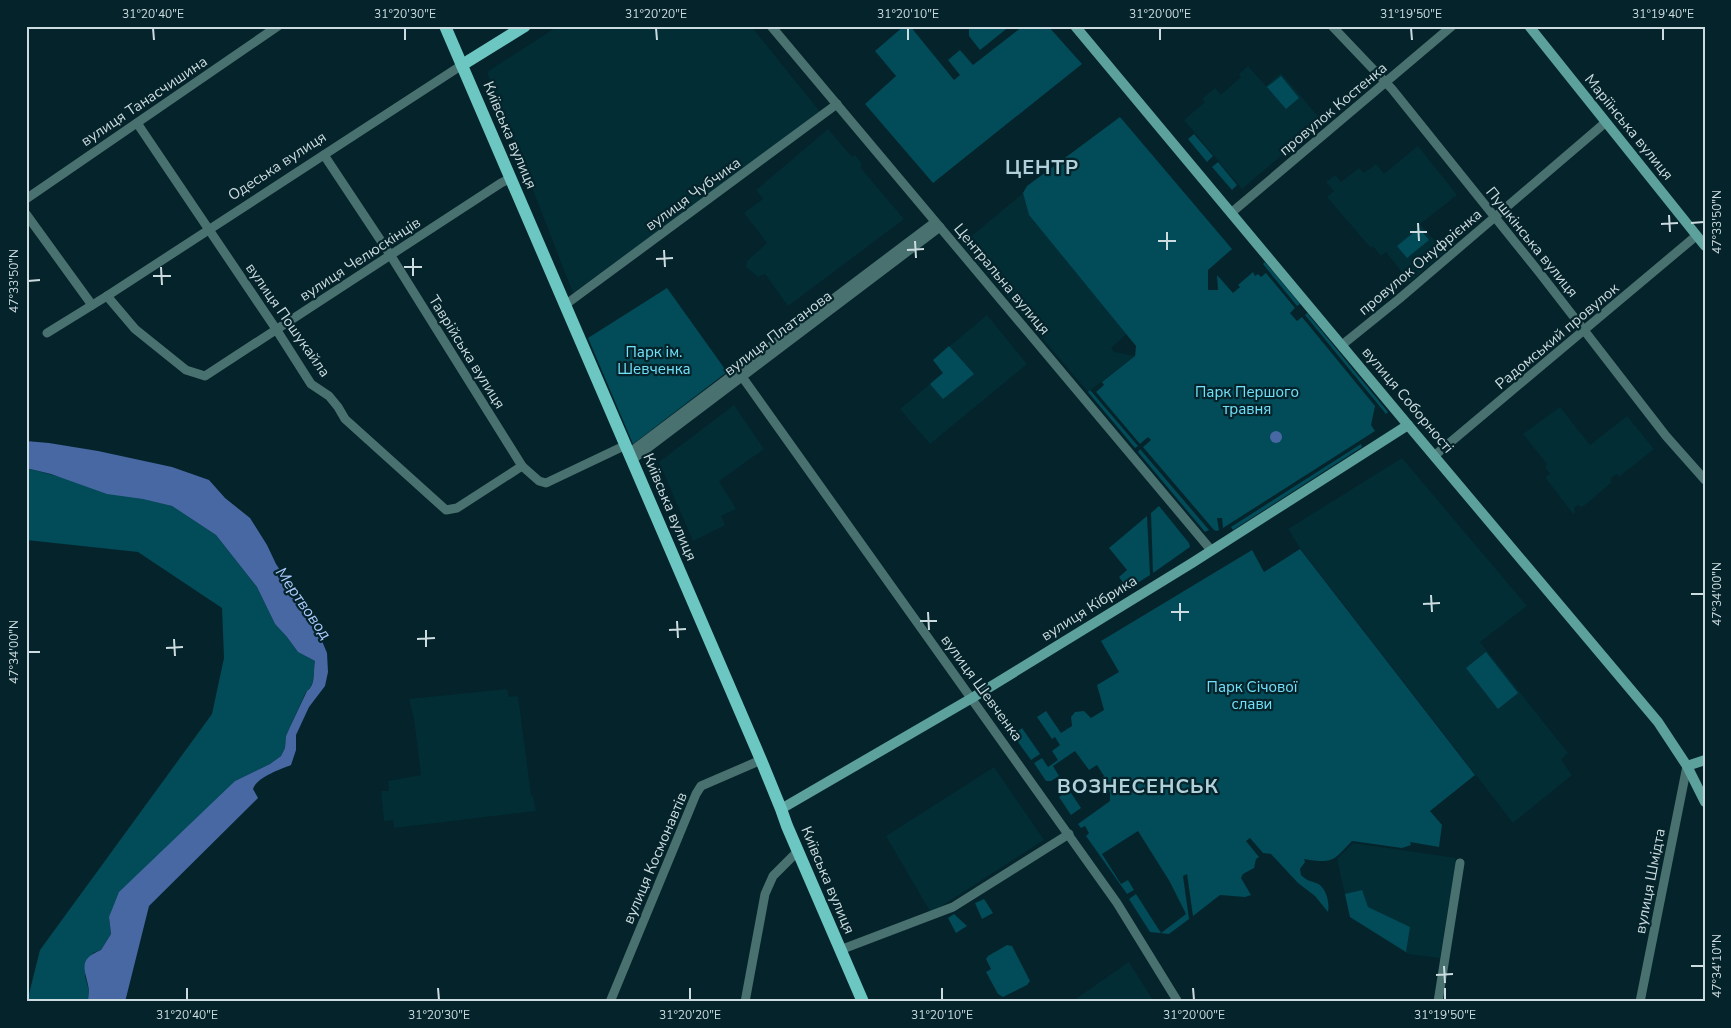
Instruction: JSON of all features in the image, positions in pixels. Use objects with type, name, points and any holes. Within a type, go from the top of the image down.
[{"type":"main road","name":"Київська вулиця","points":[[446,26],[863,1002]]},
{"type":"main road","name":"Одеська вулиця","points":[[462,65],[525,26]]},
{"type":"main road","name":"вулиця Соборності","points":[[1075,26],[1667,733],[1687,766],[1705,802]]},
{"type":"main road","name":"Маріїнська вулиця","points":[[1529,26],[1705,246]]},
{"type":"main road","name":"вулиця Кібрика","points":[[781,809],[972,698],[1408,426]]},
{"type":"main road","points":[[1687,766],[1705,760]]},
{"type":"street","name":"вулиця Танасчишина","points":[[26,198],[278,26]]},
{"type":"street","name":"Центральна вулиця","points":[[771,26],[1211,550]]},
{"type":"street","name":"Пушкінська вулиця","points":[[1332,26],[1392,89],[1495,217],[1666,436],[1705,480]]},
{"type":"street","name":"провулок Костенка","points":[[1231,213],[1452,26]]},
{"type":"street","name":"Одеська вулиця","points":[[47,333],[462,65]]},
{"type":"street","name":"вулиця Чубчика","points":[[565,305],[837,104]]},
{"type":"street","name":"вулиця Пошукайла","points":[[137,122],[311,384],[329,396],[345,419],[446,510],[457,508],[522,466]]},
{"type":"street","name":"провулок Онуфрієнка","points":[[1342,345],[1606,122]]},
{"type":"street","name":"Таврійська вулиця","points":[[324,155],[391,256],[522,466],[539,480],[546,483],[629,453]]},
{"type":"street","name":"вулиця Челюскінців","points":[[107,296],[135,329],[186,370],[205,376],[511,178]]},
{"type":"street","points":[[26,214],[92,305]]},
{"type":"street","name":"вулиця Платанова","points":[[629,453],[740,374],[938,224]]},
{"type":"street","name":"Радомський провулок","points":[[1434,456],[1696,236]]},
{"type":"street","name":"вулиця Шевченка","points":[[740,374],[1069,834],[1117,903],[1178,1002]]},
{"type":"street","name":"вулиця Космонавтів","points":[[610,1002],[696,794],[701,786],[761,760]]},
{"type":"street","name":"вулиця Шмідта","points":[[1640,1002],[1687,766]]},
{"type":"street","points":[[840,950],[953,907],[1069,834]]},
{"type":"street","points":[[745,1002],[765,894],[773,876],[798,851]]},
{"type":"street","points":[[1438,1002],[1460,863]]},
{"type":"shaded area","points":[[558,26],[751,26],[821,113],[573,293],[487,72]]},
{"type":"shaded area","points":[[1248,66],[1266,86],[1281,73],[1322,121],[1242,189],[1184,120],[1205,102],[1202,99],[1215,88],[1221,95],[1241,77],[1239,74]]},
{"type":"shaded area","points":[[828,129],[852,157],[855,155],[862,164],[860,167],[904,219],[788,306],[765,274],[758,277],[746,267],[747,261],[767,243],[744,213],[763,199],[756,190]]},
{"type":"shaded area","points":[[1418,146],[1457,195],[1420,224],[1445,252],[1410,282],[1386,252],[1381,256],[1373,246],[1371,248],[1327,197],[1334,191],[1326,182],[1335,175],[1341,182],[1359,168],[1364,173],[1376,164],[1384,174]]},
{"type":"shaded area","points":[[1023,193],[1029,215],[1127,334],[1111,348],[1114,352],[1135,356],[1088,392],[962,244]]},
{"type":"shaded area","points":[[987,315],[1027,364],[930,444],[900,409],[943,373],[933,360]]},
{"type":"shaded area","points":[[734,405],[764,449],[719,481],[736,509],[721,516],[725,525],[693,541],[659,462]]},
{"type":"shaded area","points":[[1560,407],[1590,445],[1627,416],[1654,449],[1619,477],[1617,474],[1611,478],[1611,483],[1585,505],[1581,507],[1578,505],[1574,508],[1575,512],[1573,514],[1545,477],[1550,474],[1545,467],[1547,464],[1523,434]]},
{"type":"shaded area","points":[[1402,458],[1527,606],[1480,642],[1568,753],[1561,760],[1572,775],[1513,823],[1300,548],[1288,529]]},
{"type":"shaded area","points":[[507,689],[509,697],[518,696],[531,795],[533,796],[536,811],[394,828],[393,820],[384,821],[381,791],[389,791],[388,781],[421,775],[414,718],[409,699]]},
{"type":"shaded area","points":[[994,767],[1044,840],[931,913],[886,836]]},
{"type":"shaded area","points":[[1353,843],[1456,858],[1440,958],[1408,954],[1350,917],[1337,859]]},
{"type":"shaded area","points":[[1129,962],[1154,1002],[1075,1002],[1074,1000]]},
{"type":"green space","points":[[904,26],[910,26],[954,80],[960,75],[948,60],[960,50],[973,65],[1023,26],[1048,26],[1082,64],[933,183],[865,104],[896,76],[875,51]]},
{"type":"green space","points":[[967,26],[1010,26],[980,50],[969,36]]},
{"type":"green space","points":[[1281,76],[1299,98],[1286,109],[1267,87]]},
{"type":"green space","name":"Парк Першого травня","points":[[1120,117],[1232,249],[1208,270],[1208,290],[1218,290],[1217,275],[1233,293],[1240,287],[1238,285],[1253,272],[1255,276],[1258,274],[1261,277],[1266,273],[1295,308],[1290,313],[1297,321],[1302,317],[1375,406],[1371,425],[1375,431],[1223,528],[1222,518],[1217,518],[1219,530],[1217,531],[1214,530],[1143,447],[1151,440],[1148,437],[1140,444],[1096,392],[1104,385],[1102,382],[1135,356],[1136,346],[1029,215],[1023,193],[1027,186]]},
{"type":"green space","points":[[1194,134],[1213,156],[1207,162],[1188,139]]},
{"type":"green space","points":[[1218,162],[1237,185],[1232,190],[1212,167]]},
{"type":"green space","points":[[1419,228],[1429,240],[1407,258],[1397,246]]},
{"type":"green space","points":[[1265,262],[1300,304],[1297,306],[1263,264]]},
{"type":"green space","name":"Парк ім. Шевченка","points":[[667,288],[727,372],[633,444],[588,338]]},
{"type":"green space","points":[[1307,313],[1388,412],[1386,414],[1305,315]]},
{"type":"green space","points":[[949,346],[974,374],[943,399],[930,384],[943,373],[933,360]]},
{"type":"green space","points":[[1090,390],[1138,446],[1135,448],[1088,392]]},
{"type":"green space","points":[[1361,444],[1362,447],[1233,530],[1231,527]]},
{"type":"green space","points":[[1140,449],[1209,530],[1205,532],[1138,452]]},
{"type":"green space","points":[[26,468],[172,506],[216,535],[257,587],[275,624],[298,652],[315,661],[314,678],[286,736],[285,748],[281,756],[270,764],[235,781],[109,917],[111,934],[101,950],[93,953],[85,976],[89,990],[88,1002],[27,1002],[40,950],[212,714],[224,658],[222,608],[138,552],[26,540]]},
{"type":"green space","points":[[1159,506],[1189,543],[1190,547],[1153,573],[1151,513]]},
{"type":"green space","points":[[1147,516],[1150,575],[1128,589],[1119,577],[1127,570],[1109,548]]},
{"type":"green space","name":"Парк Січової слави","points":[[1300,549],[1475,775],[1430,811],[1442,825],[1439,847],[1410,842],[1411,845],[1402,848],[1352,841],[1336,857],[1327,861],[1304,859],[1305,862],[1300,869],[1301,875],[1319,885],[1325,891],[1328,900],[1328,912],[1315,896],[1298,883],[1271,854],[1263,853],[1250,838],[1246,841],[1259,857],[1256,859],[1254,868],[1243,874],[1241,878],[1251,895],[1245,897],[1220,895],[1193,916],[1187,874],[1183,876],[1189,919],[1169,934],[1150,932],[1129,899],[1136,894],[1161,933],[1186,914],[1170,882],[1138,831],[1102,854],[1121,884],[1128,880],[1134,890],[1127,894],[1086,836],[1089,833],[1085,826],[1081,828],[1078,824],[1110,801],[1110,793],[1102,778],[1104,776],[1097,765],[1089,770],[1075,751],[1053,766],[1059,776],[1051,781],[1046,781],[1034,763],[1042,758],[1048,767],[1058,760],[1052,751],[1060,745],[1055,737],[1052,739],[1037,717],[1046,711],[1061,733],[1072,726],[1071,717],[1075,712],[1084,711],[1091,718],[1104,710],[1097,685],[1119,672],[1101,641],[1252,550],[1264,572]]},
{"type":"green space","points":[[1486,652],[1518,693],[1498,709],[1466,668]]},
{"type":"green space","points":[[1022,728],[1040,754],[1031,760],[1013,735]]},
{"type":"green space","points":[[1069,790],[1081,808],[1071,815],[1059,797]]},
{"type":"green space","points":[[1362,890],[1368,907],[1410,927],[1406,952],[1350,917],[1345,894]]},
{"type":"green space","points":[[984,899],[993,913],[982,919],[975,903]]},
{"type":"green space","points":[[954,914],[967,926],[956,933],[948,918]]},
{"type":"green space","points":[[1007,945],[1012,946],[1030,981],[1027,985],[1003,997],[998,994],[986,972],[991,969],[986,959]]},
{"type":"water","points":[[1274,431],[1278,431],[1282,437],[1278,443],[1274,443],[1270,439],[1270,435]]},
{"type":"water","name":"Мертвовод","points":[[26,441],[98,451],[172,467],[209,480],[225,498],[250,518],[267,545],[276,564],[296,594],[308,607],[327,653],[328,672],[325,686],[309,707],[296,735],[296,750],[291,765],[269,774],[259,781],[253,789],[258,798],[149,906],[125,1002],[88,1002],[89,990],[84,966],[88,958],[101,950],[111,934],[109,917],[119,892],[235,781],[270,764],[281,756],[285,748],[286,736],[307,691],[312,685],[315,661],[298,652],[275,624],[257,587],[216,535],[172,506],[143,499],[107,494],[51,474],[26,468]]},
{"type":"district","name":"ЦЕНТР","points":[[1042,167]]},
{"type":"district","name":"ВОЗНЕСЕНСЬК","points":[[1138,786]]}]
